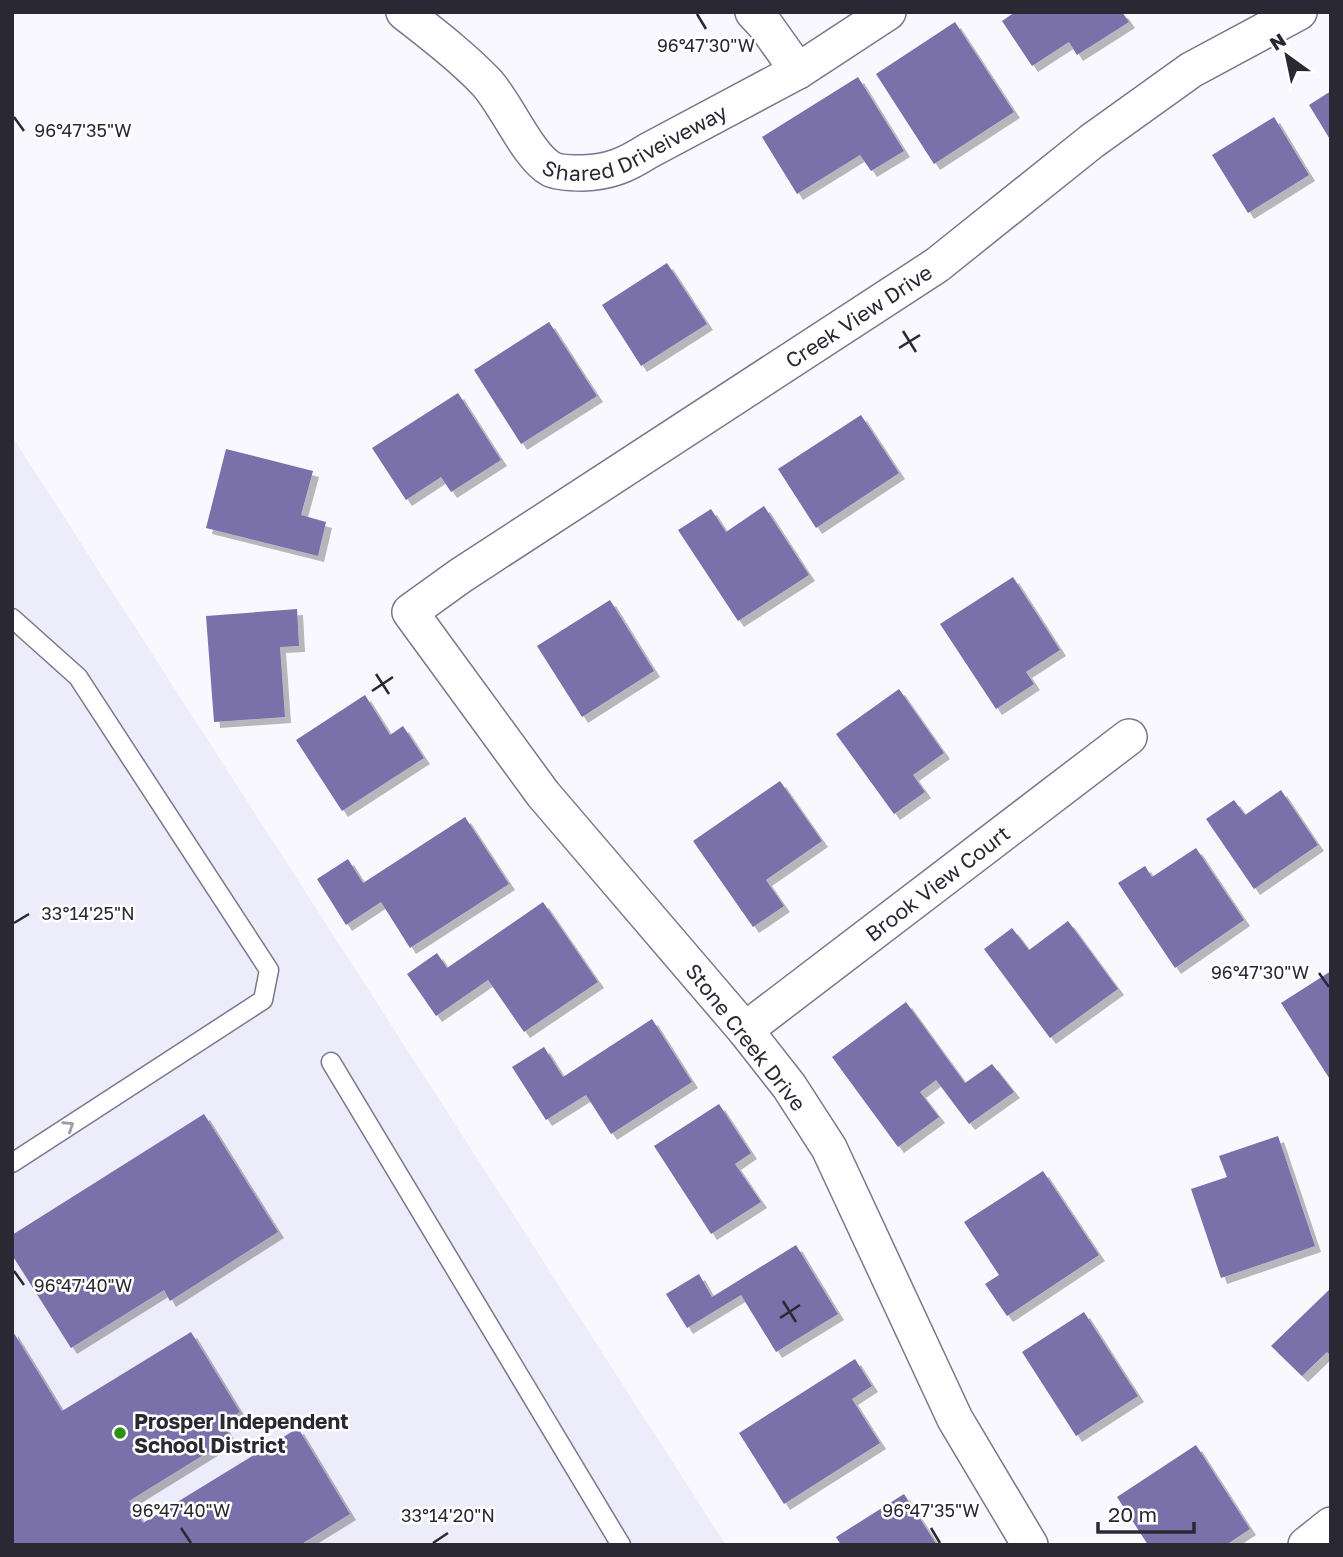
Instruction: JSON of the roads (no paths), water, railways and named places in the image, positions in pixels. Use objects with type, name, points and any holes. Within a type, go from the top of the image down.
[{"type":"street","name":"Shared Driveiveway","points":[[404,12],[488,84],[535,155],[551,169],[575,173],[600,172],[626,165],[797,71],[888,12]]},
{"type":"street","points":[[753,12],[797,71]]},
{"type":"street","name":"Creek View Drive","points":[[410,612],[460,576],[937,265],[1092,141],[1191,69],[1299,12]]},
{"type":"street","name":"Stone Creek Drive","points":[[410,612],[543,794],[745,1030],[789,1086],[829,1148],[955,1419],[1030,1545]]},
{"type":"street","name":"Brook View Court","points":[[745,1030],[1129,737]]},
{"type":"street","points":[[1306,1545],[1331,1525]]},
{"type":"lane","points":[[12,618],[78,677],[269,970],[263,1000],[12,1163]]},
{"type":"lane","points":[[331,1062],[621,1545]]},
{"type":"place","name":"Prosper Independent School District","points":[[120,1433]]}]
